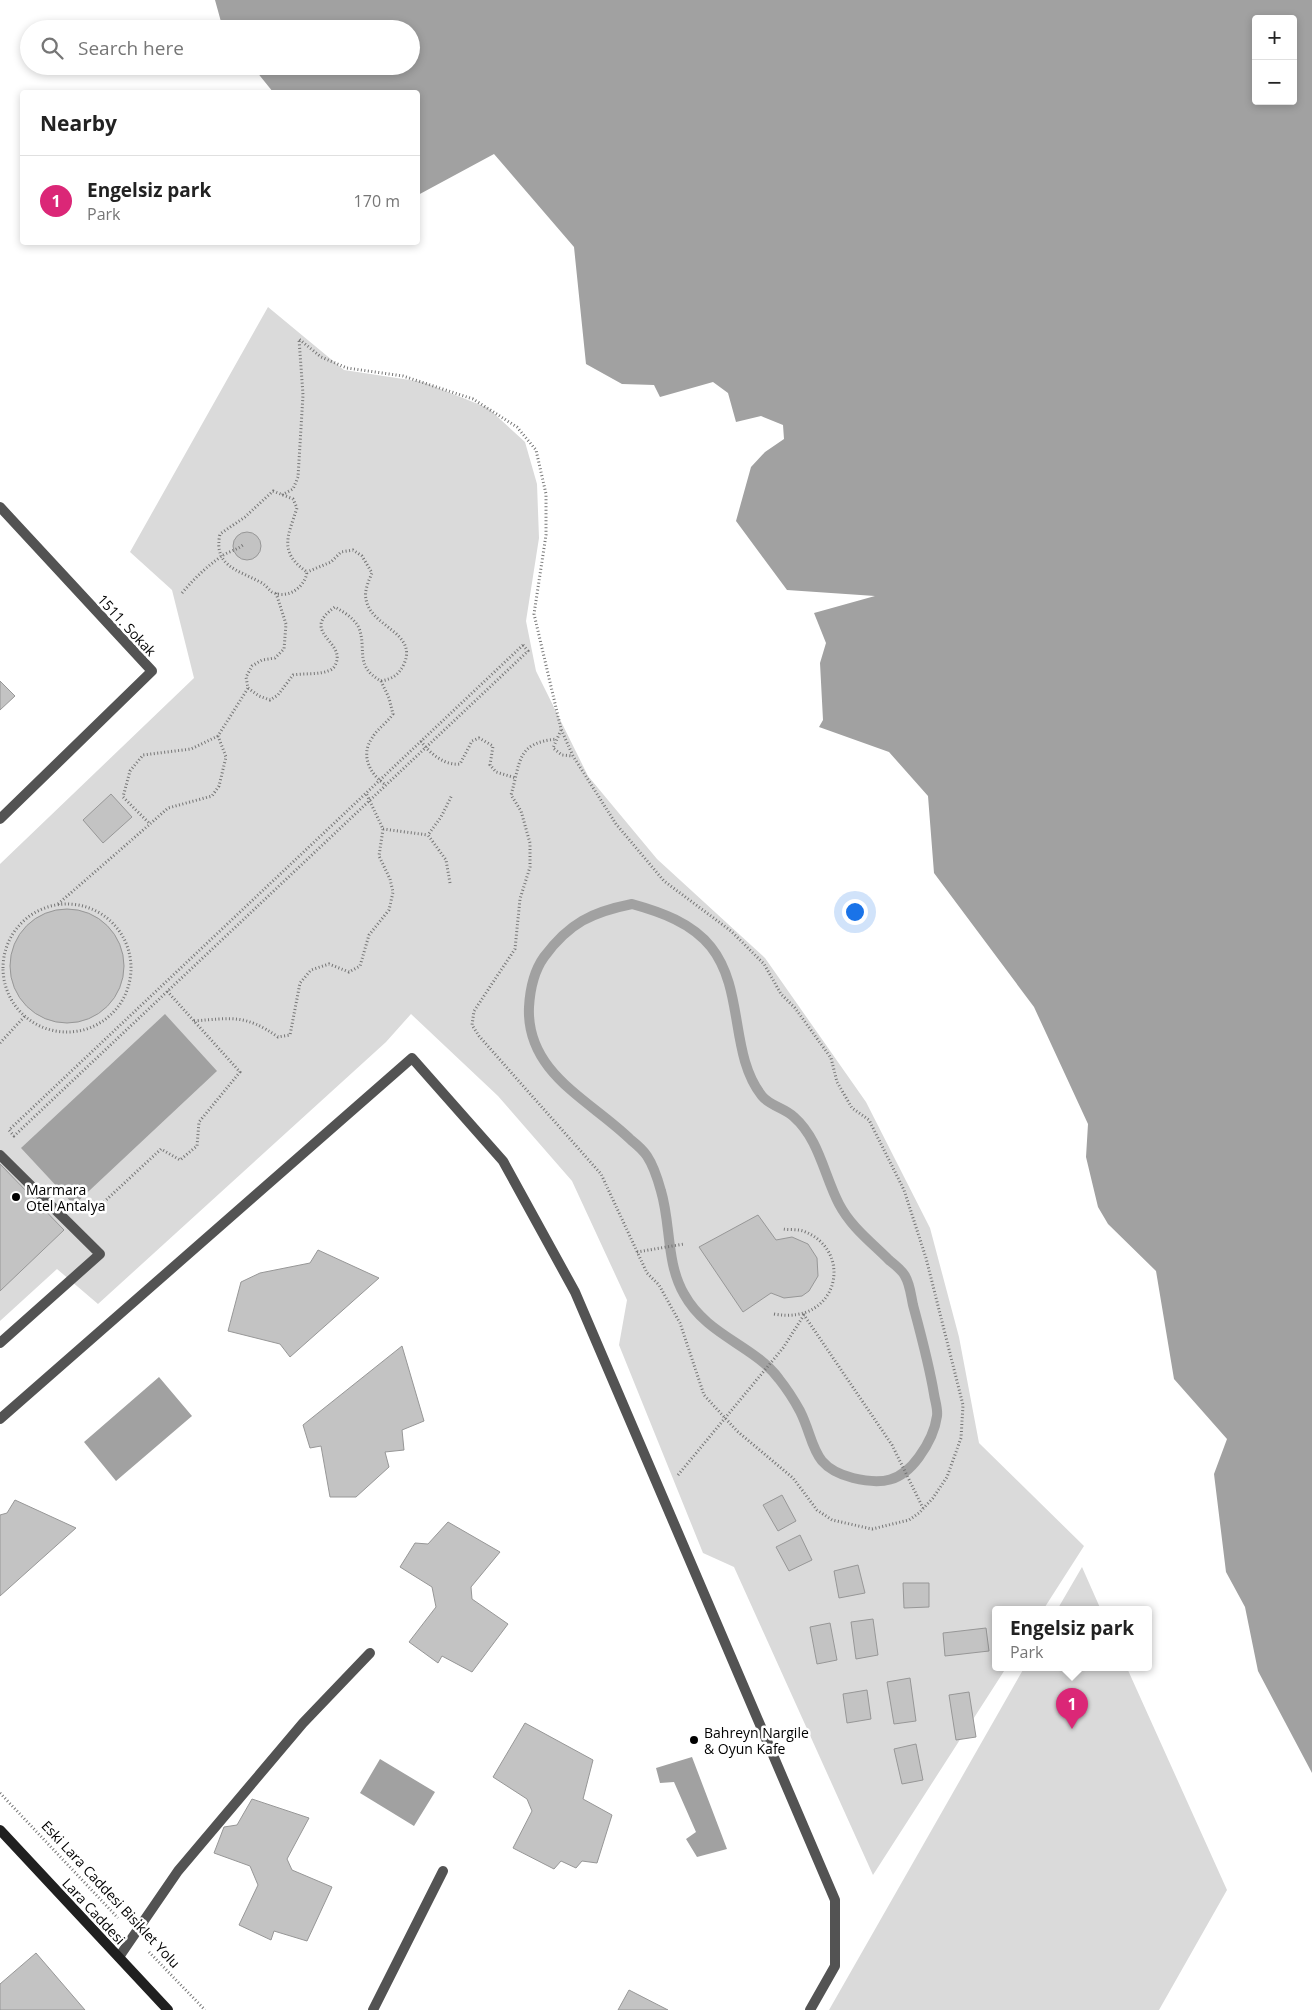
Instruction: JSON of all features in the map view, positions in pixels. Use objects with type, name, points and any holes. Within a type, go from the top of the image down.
[{"type":"street","name":"1511. Sokak","points":[[0,507],[152,671],[0,819]]},
{"type":"street","points":[[0,1419],[412,1058],[503,1161],[575,1292],[835,1900],[835,1966],[810,2010]]},
{"type":"street","points":[[0,1155],[100,1254],[0,1343]]},
{"type":"street","points":[[119,1957],[178,1871],[303,1723],[370,1653]]},
{"type":"street","name":"Lara Caddesi","points":[[0,1830],[168,2010]]},
{"type":"street","points":[[373,2010],[443,1871]]},
{"type":"path","points":[[282,495],[293,490],[298,477],[303,395],[299,339],[321,357],[347,368],[403,376],[473,399],[517,427],[536,450],[546,494],[546,535],[534,614],[561,729],[573,756],[616,824],[664,881],[731,932],[764,964],[781,994],[795,1008],[832,1058],[837,1082],[852,1108],[869,1120],[904,1190],[926,1258],[962,1405],[961,1438],[947,1477],[923,1508],[909,1520],[872,1529],[832,1520],[817,1510],[793,1478],[737,1431],[704,1395],[680,1323],[659,1285],[647,1273],[601,1174],[478,1036],[472,1025],[474,1011],[514,949],[520,899],[530,867],[530,843],[521,812],[511,794],[525,750],[538,741],[557,739]]},
{"type":"path","points":[[150,824],[123,797],[130,771],[143,755],[191,750],[218,736],[248,688],[246,677],[252,666],[262,660],[275,658],[284,649],[286,624],[276,593],[262,583],[231,567],[221,556],[218,546],[220,534],[245,517],[273,491],[293,499],[297,508],[286,536],[289,553],[296,564],[307,572]]},
{"type":"path","points":[[182,593],[196,576],[221,556],[235,552],[243,545]]},
{"type":"path","points":[[307,572],[331,562],[341,552],[352,550],[362,556],[372,573],[366,599],[370,608],[400,637],[407,647],[407,657],[402,669],[394,677],[381,681]]},
{"type":"path","points":[[276,593],[292,592],[299,588],[305,582],[307,572]]},
{"type":"path","points":[[248,688],[259,696],[270,700],[278,695],[293,675],[330,671],[335,667],[338,659],[321,626],[325,614],[335,607],[345,612],[358,626],[363,660],[370,675],[381,681],[389,698],[393,714],[372,738],[366,752],[367,763],[378,781],[386,785]]},
{"type":"path","points":[[523,645],[528,651],[14,1136],[9,1130],[420,742],[523,645]]},
{"type":"path","points":[[561,729],[553,748],[562,755],[573,756]]},
{"type":"path","points":[[58,904],[168,808],[212,796],[220,786],[226,757],[218,736]]},
{"type":"path","points":[[420,742],[425,748],[451,765],[460,764],[472,741],[479,738],[492,746],[490,764],[496,772],[516,778]]},
{"type":"path","points":[[194,1021],[244,1019],[260,1024],[278,1037],[290,1035],[300,983],[311,970],[329,964],[348,972],[360,966],[369,935],[389,910],[392,892],[390,879],[379,856],[383,829],[371,799],[366,793]]},
{"type":"path","points":[[428,835],[441,817],[452,795]]},
{"type":"path","points":[[383,829],[428,835],[446,860],[450,883]]},
{"type":"path","points":[[58,904],[77,904],[94,910],[109,920],[121,934],[129,950],[131,968],[128,986],[121,1002],[109,1016],[94,1026],[76,1031],[58,1031],[40,1026],[25,1016],[14,1002],[6,985],[3,967],[6,949],[14,933],[25,919],[41,910],[58,904]]},
{"type":"path","points":[[88,1217],[161,1150],[180,1160],[197,1146],[199,1122],[240,1072],[167,992]]},
{"type":"path","points":[[0,1043],[25,1016]]},
{"type":"path","points":[[774,1314],[789,1317],[804,1315],[820,1306],[830,1291],[834,1272],[830,1254],[818,1240],[802,1231],[783,1229]]},
{"type":"path","points":[[637,1252],[684,1244]]},
{"type":"path","points":[[804,1315],[892,1445],[923,1508]]},
{"type":"path","points":[[662,1495],[783,1348],[804,1315]]},
{"type":"path","name":"Eski Lara Caddesi Bisiklet Yolu","points":[[0,1792],[205,2010]]},
{"type":"shaded area","points":[[215,0],[1312,0],[1312,1773],[1258,1671],[1245,1607],[1226,1572],[1214,1474],[1227,1439],[1174,1379],[1156,1271],[1108,1224],[1098,1207],[1086,1157],[1088,1124],[1034,1007],[934,873],[928,796],[889,752],[819,727],[823,720],[820,663],[826,643],[814,613],[875,596],[787,590],[736,521],[751,467],[765,452],[784,439],[783,425],[761,416],[736,422],[728,393],[713,382],[660,397],[654,385],[622,384],[586,364],[574,247],[494,154],[420,194],[420,90],[271,90],[259,75],[420,75],[420,20],[221,20]]},
{"type":"shaded area","points":[[268,307],[344,370],[423,382],[488,408],[525,442],[537,484],[539,538],[526,621],[536,671],[588,776],[657,859],[765,958],[866,1102],[930,1228],[959,1337],[979,1443],[1084,1546],[1046,1606],[992,1606],[992,1671],[1004,1671],[873,1875],[734,1567],[703,1553],[619,1345],[627,1300],[572,1181],[498,1096],[411,1014],[386,1042],[98,1304],[57,1269],[0,1321],[0,864],[194,678],[172,590],[130,552]]},
{"type":"shaded area","points":[[165,1014],[217,1071],[74,1205],[21,1148]]},
{"type":"shaded area","points":[[159,1377],[192,1416],[116,1481],[84,1442]]},
{"type":"shaded area","points":[[1082,1567],[1099,1606],[1059,1606]]},
{"type":"shaded area","points":[[1022,1671],[1128,1671],[1227,1890],[1159,2010],[829,2010]]},
{"type":"shaded area","points":[[692,1757],[727,1849],[697,1857],[686,1839],[696,1832],[674,1782],[660,1783],[656,1768]]},
{"type":"shaded area","points":[[380,1759],[435,1792],[414,1826],[360,1793]]},
{"type":"building","points":[[247,532],[257,536],[261,546],[257,556],[247,560],[237,556],[233,546],[237,536]]},
{"type":"building","points":[[0,681],[15,696],[0,710]]},
{"type":"building","points":[[111,794],[132,817],[103,843],[83,820]]},
{"type":"building","points":[[67,909],[89,913],[107,926],[120,944],[124,966],[120,988],[107,1006],[89,1019],[67,1023],[45,1019],[27,1006],[14,988],[10,966],[14,944],[27,926],[45,913]]},
{"type":"building","name":"Marmara Otel Antalya","points":[[0,1164],[64,1230],[0,1291]]},
{"type":"building","points":[[758,1215],[776,1240],[792,1237],[808,1244],[817,1258],[818,1276],[809,1291],[802,1296],[784,1298],[771,1293],[743,1312],[699,1247]]},
{"type":"building","points":[[318,1250],[379,1278],[290,1357],[280,1344],[228,1331],[241,1282],[260,1273],[310,1263]]},
{"type":"building","points":[[402,1346],[424,1421],[402,1430],[404,1450],[385,1452],[389,1467],[356,1497],[330,1497],[321,1446],[310,1448],[303,1425]]},
{"type":"building","points":[[782,1495],[796,1521],[778,1531],[763,1505]]},
{"type":"building","points":[[15,1500],[76,1528],[0,1596],[0,1515],[7,1513]]},
{"type":"building","points":[[448,1522],[500,1552],[471,1587],[472,1599],[508,1624],[472,1672],[442,1656],[438,1663],[409,1642],[436,1607],[432,1587],[400,1567],[415,1543],[428,1544]]},
{"type":"building","points":[[800,1535],[812,1560],[789,1571],[776,1547]]},
{"type":"building","points":[[858,1565],[865,1593],[839,1598],[834,1571]]},
{"type":"building","points":[[903,1583],[929,1583],[929,1607],[904,1608]]},
{"type":"building","points":[[873,1619],[878,1655],[856,1659],[851,1622]]},
{"type":"building","points":[[830,1623],[837,1660],[817,1664],[810,1627]]},
{"type":"building","points":[[986,1628],[989,1651],[945,1656],[943,1633]]},
{"type":"building","points":[[910,1678],[916,1721],[894,1724],[887,1682]]},
{"type":"building","points":[[867,1690],[871,1719],[847,1723],[843,1694]]},
{"type":"building","points":[[969,1692],[976,1737],[956,1740],[949,1695]]},
{"type":"building","points":[[525,1723],[593,1760],[583,1799],[612,1815],[597,1863],[582,1861],[576,1868],[561,1861],[554,1869],[513,1848],[532,1811],[527,1799],[493,1777]]},
{"type":"building","points":[[916,1744],[923,1780],[902,1784],[894,1749]]},
{"type":"building","points":[[252,1799],[309,1818],[287,1859],[292,1870],[332,1887],[307,1941],[274,1931],[271,1940],[239,1925],[258,1885],[250,1866],[214,1853],[224,1827],[237,1825]]},
{"type":"building","points":[[36,1953],[85,2010],[0,2010],[0,1984]]},
{"type":"building","points":[[629,1990],[668,2010],[618,2010]]},
{"type":"waterway","points":[[632,904],[665,915],[685,925],[695,931],[711,947],[722,964],[729,983],[745,1061],[752,1079],[762,1096],[773,1105],[790,1114],[802,1126],[815,1147],[839,1204],[849,1220],[900,1269],[907,1279],[927,1361],[937,1413],[933,1433],[919,1457],[905,1472],[890,1480],[873,1481],[853,1478],[829,1467],[816,1452],[800,1411],[769,1367],[705,1320],[694,1308],[678,1282],[671,1256],[661,1191],[647,1156],[564,1083],[549,1068],[538,1050],[531,1030],[529,1007],[533,981],[544,957],[553,945],[572,927],[593,915],[632,904]]},
{"type":"place","name":"Marmara Otel Antalya","points":[[16,1197]]},
{"type":"place","name":"Engelsiz park","points":[[1072,1729]]},
{"type":"place","name":"Bahreyn Nargile & Oyun Kafe","points":[[694,1740]]}]
